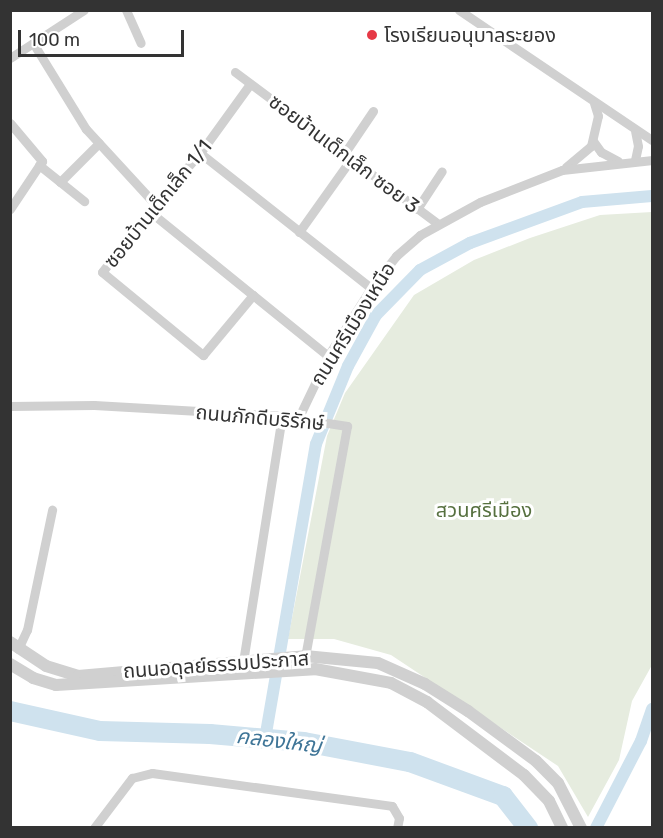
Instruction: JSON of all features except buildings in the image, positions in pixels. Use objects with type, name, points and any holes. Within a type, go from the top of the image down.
[{"type":"street","points":[[10,58],[84,10]]},
{"type":"street","points":[[126,10],[141,43]]},
{"type":"street","points":[[459,10],[615,118],[652,140]]},
{"type":"street","points":[[33,43],[86,129],[152,207],[253,295],[328,356]]},
{"type":"street","name":"ซอยบ้านเด็กเล็ก ซอย 3","points":[[236,72],[438,224]]},
{"type":"street","name":"ซอยบ้านเด็กเล็ก 1/1","points":[[250,84],[200,153],[152,207],[102,272],[203,356],[253,295]]},
{"type":"street","points":[[594,103],[595,137],[601,152],[618,161]]},
{"type":"street","points":[[299,232],[348,157],[373,111]]},
{"type":"street","points":[[562,170],[581,157],[602,123],[615,118]]},
{"type":"street","points":[[10,123],[42,161],[10,209]]},
{"type":"street","points":[[635,131],[638,146],[635,160]]},
{"type":"street","points":[[60,182],[99,143]]},
{"type":"street","points":[[200,153],[371,288]]},
{"type":"street","name":"ถนนศรีเมืองเหนือ","points":[[303,419],[328,356],[371,288],[396,256],[438,224],[526,182],[562,170],[618,161],[652,159]]},
{"type":"street","points":[[39,165],[84,201]]},
{"type":"street","points":[[417,209],[442,171]]},
{"type":"street","name":"ถนนภักดีบริรักษ์","points":[[10,406],[94,405],[282,416],[347,426],[299,657]]},
{"type":"street","points":[[243,662],[282,416]]},
{"type":"street","points":[[14,646],[27,630],[52,510]]},
{"type":"street","name":"ถนนอดุลย์ธรรมประภาส","points":[[14,646],[45,666],[78,676],[243,662],[262,666],[332,670],[391,683],[427,702],[483,743],[543,792],[560,826]]},
{"type":"street","name":"ถนนอดุลย์ธรรมประภาส","points":[[10,664],[33,678],[68,685],[262,666],[299,657],[378,663],[425,684],[493,729],[547,770],[579,823]]},
{"type":"street","points":[[483,743],[493,729]]},
{"type":"street","points":[[94,828],[132,778],[152,773],[392,806],[399,818],[397,828]]},
{"type":"green space","name":"สวนศรีเมือง","points":[[652,212],[652,665],[632,701],[619,760],[588,817],[558,766],[391,655],[334,639],[288,639],[327,436],[345,393],[414,295],[474,260],[530,238],[600,215]]},
{"type":"waterway","points":[[265,739],[316,444],[348,366],[376,315],[420,270],[470,243],[582,202],[652,196]]},
{"type":"waterway","points":[[596,828],[641,741],[652,709]]},
{"type":"waterway","name":"คลองใหญ่","points":[[10,711],[100,731],[210,734],[304,742],[410,762],[503,796],[528,828]]},
{"type":"place","name":"โรงเรียนอนุบาลระยอง","points":[[372,35]]}]
